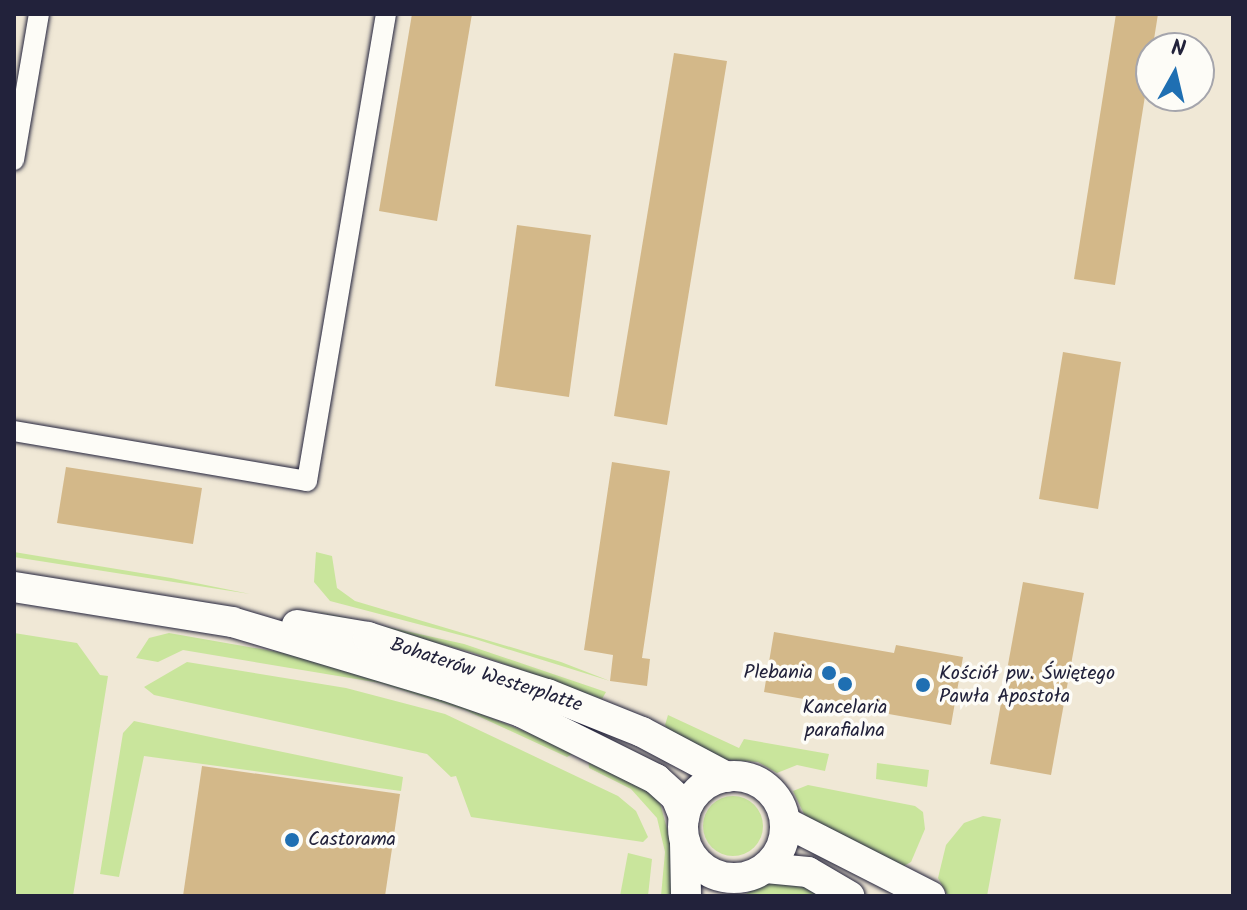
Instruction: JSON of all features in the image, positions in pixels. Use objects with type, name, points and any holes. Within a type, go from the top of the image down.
[{"type":"main road","name":"Bohaterów Westerplatte","points":[[14,587],[232,622],[341,632],[428,655],[601,715],[727,777]]},
{"type":"main road","name":"Bohaterów Westerplatte","points":[[232,622],[395,669],[521,712],[656,779],[676,797],[684,828]]},
{"type":"main road","points":[[686,896],[684,828],[704,786],[727,777],[766,787],[785,822],[930,896]]},
{"type":"main road","points":[[684,828],[710,872],[732,887],[766,868],[781,848],[785,822]]},
{"type":"main road","points":[[766,868],[808,872],[849,896]]},
{"type":"street","points":[[14,160],[39,14]]},
{"type":"street","points":[[14,431],[307,481],[386,14]]},
{"type":"green space","points":[[14,552],[171,578],[250,594],[14,557]]},
{"type":"green space","points":[[316,552],[332,556],[337,588],[355,601],[561,662],[610,681],[475,639],[330,601],[314,582]]},
{"type":"green space","points":[[316,611],[464,644],[606,692],[602,699],[471,652]]},
{"type":"green space","points":[[14,633],[77,643],[100,675],[108,676],[73,896],[14,896]]},
{"type":"green space","points":[[169,633],[284,653],[434,695],[576,752],[567,757],[465,710],[380,683],[183,650],[158,662],[136,658],[149,638]]},
{"type":"green space","points":[[187,662],[346,688],[445,714],[618,796],[636,811],[648,837],[643,842],[471,817],[456,776],[451,777],[427,754],[154,695],[144,687]]},
{"type":"green space","points":[[668,715],[739,748],[744,739],[829,754],[825,771],[797,765],[777,773],[758,762],[715,759],[670,733],[665,725]]},
{"type":"green space","points":[[134,721],[403,777],[401,791],[144,756],[119,877],[100,874],[123,733]]},
{"type":"green space","points":[[588,758],[641,783],[659,799],[675,859],[672,896],[661,896],[665,852],[657,818],[631,789],[589,768]]},
{"type":"green space","points":[[877,763],[929,770],[927,787],[876,779]]},
{"type":"green space","points":[[808,785],[915,806],[923,812],[925,829],[911,862],[902,867],[805,816],[793,791]]},
{"type":"green space","points":[[733,796],[745,798],[754,805],[761,814],[761,838],[754,847],[745,854],[733,856],[721,854],[712,847],[705,838],[703,826],[705,814],[712,805],[721,798]]},
{"type":"green space","points":[[983,816],[1001,819],[987,896],[948,896],[938,878],[946,845],[964,823]]},
{"type":"green space","points":[[628,853],[652,859],[648,896],[620,896]]},
{"type":"green space","points":[[767,882],[800,882],[825,896],[742,896]]},
{"type":"building","points":[[412,14],[472,14],[437,221],[379,211]]},
{"type":"building","points":[[1116,14],[1158,14],[1155,32],[1135,32],[1135,112],[1142,112],[1115,285],[1074,279]]},
{"type":"building","points":[[674,53],[727,61],[667,425],[614,416]]},
{"type":"building","points":[[517,225],[591,235],[569,397],[495,386]]},
{"type":"building","points":[[1063,352],[1121,362],[1098,509],[1039,499]]},
{"type":"building","points":[[612,462],[670,471],[642,658],[650,659],[647,686],[610,681],[613,655],[584,650]]},
{"type":"building","points":[[66,467],[202,488],[193,544],[57,523]]},
{"type":"building","points":[[1023,582],[1084,593],[1051,775],[990,764]]},
{"type":"building","name":"Plebania","points":[[774,632],[894,653],[896,645],[963,657],[951,725],[764,692]]},
{"type":"building","name":"Castorama","points":[[202,766],[400,794],[385,896],[183,896]]},
{"type":"place","name":"Plebania","points":[[829,673]]},
{"type":"place","name":"Kancelaria parafialna","points":[[845,684]]},
{"type":"place","name":"Kościół pw. Świętego Pawła Apostoła","points":[[923,685]]},
{"type":"place","name":"Castorama","points":[[292,840]]}]
